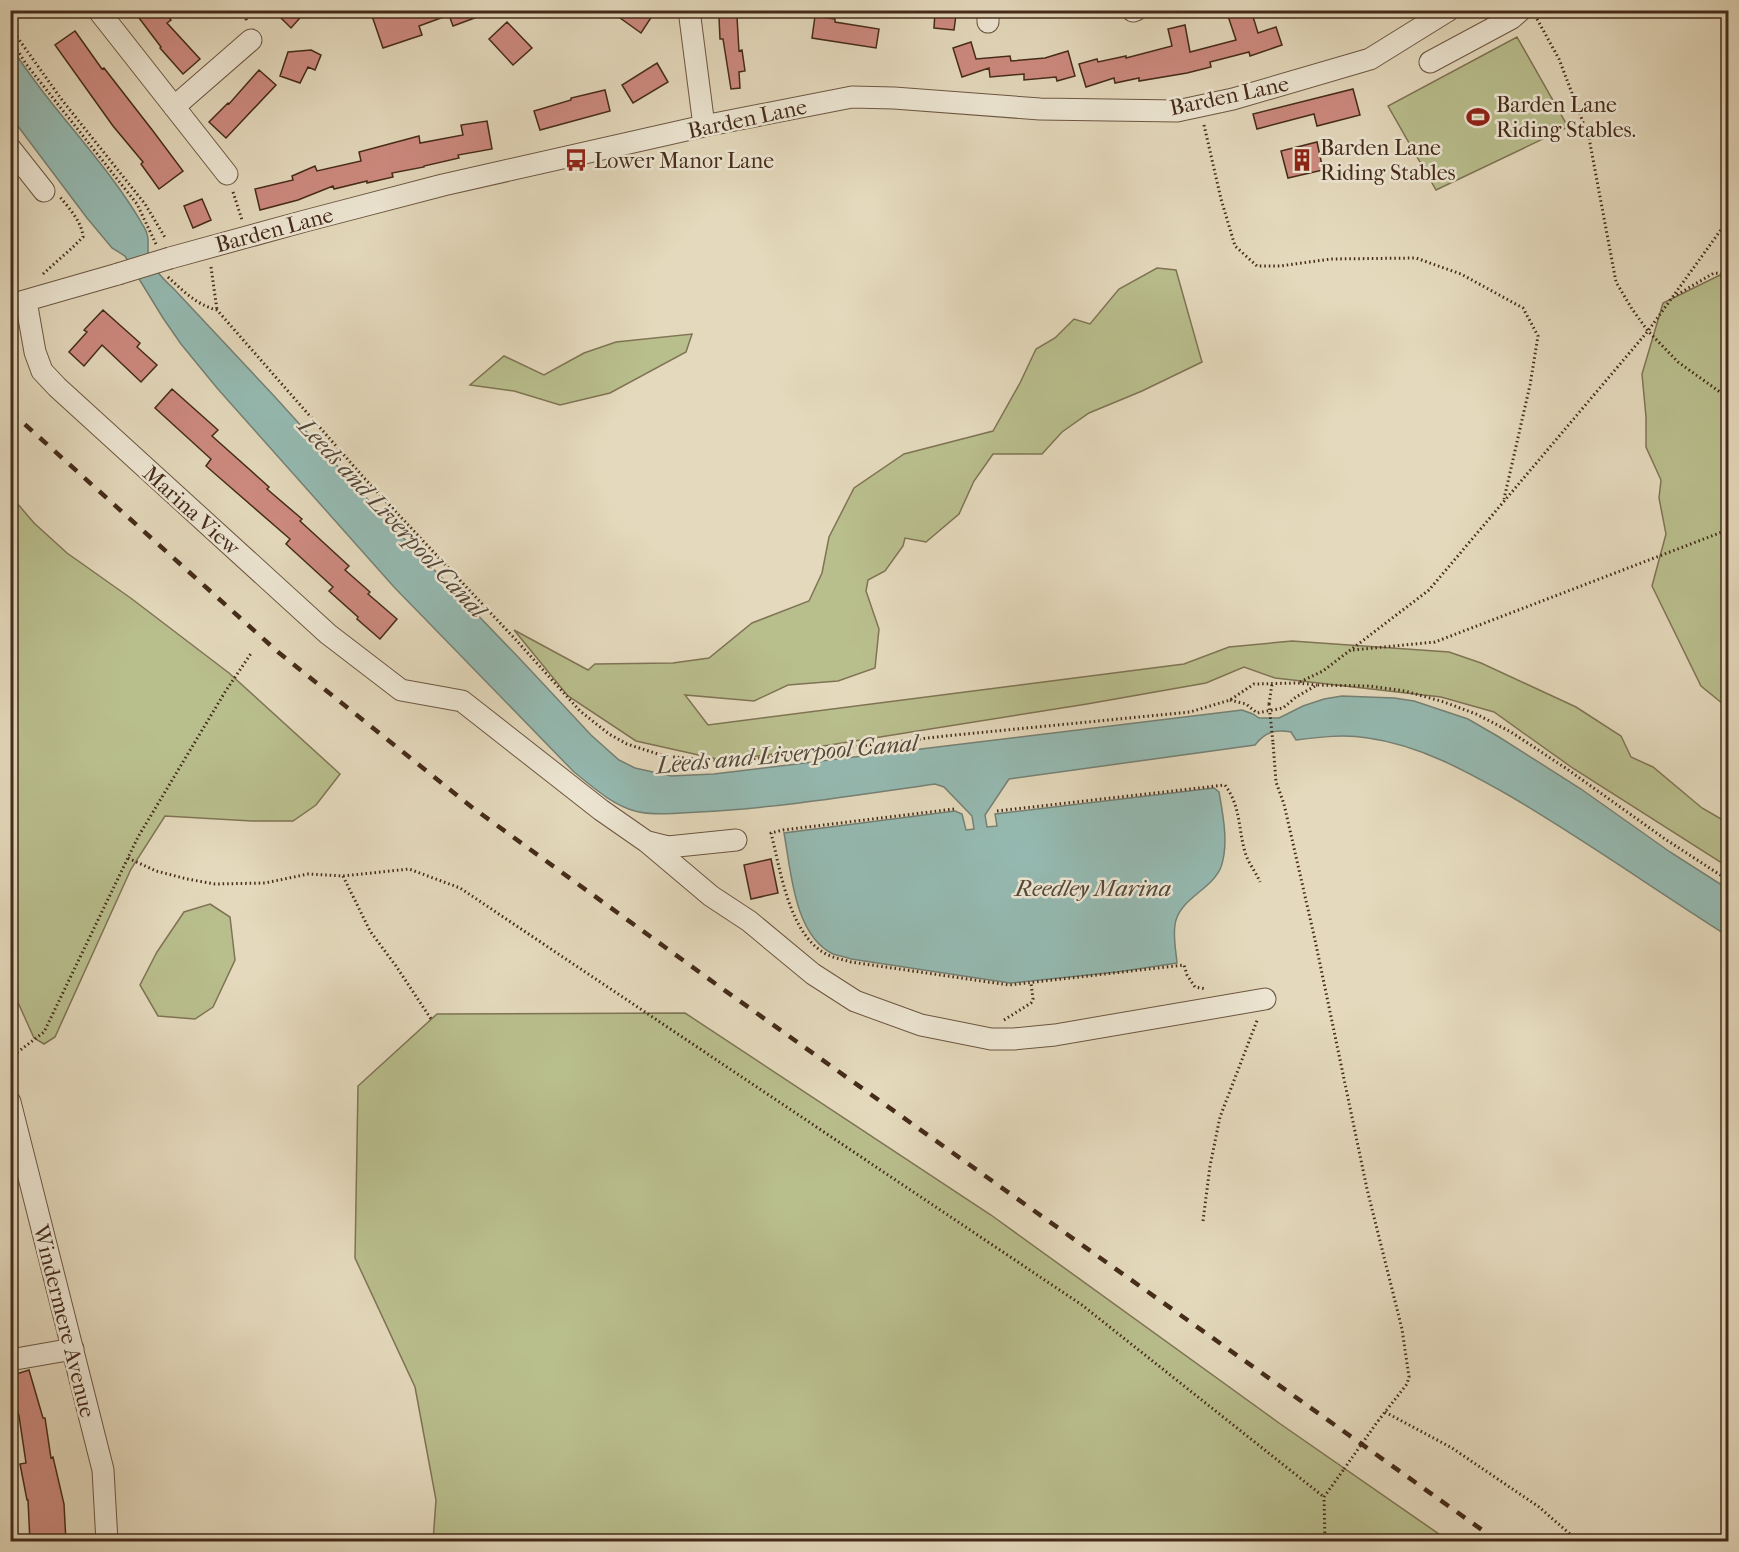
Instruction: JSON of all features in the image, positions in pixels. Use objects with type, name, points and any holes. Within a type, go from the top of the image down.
[{"type":"street","points":[[98,10],[227,174]]},
{"type":"street","points":[[688,10],[704,126]]},
{"type":"street","name":"Barden Lane","points":[[15,301],[118,274],[164,256],[248,237],[443,185],[704,126],[852,97],[1040,109],[1177,111],[1233,99],[1370,59],[1449,10]]},
{"type":"street","points":[[1431,62],[1512,18],[1528,13]]},
{"type":"street","points":[[174,107],[251,40]]},
{"type":"street","points":[[10,148],[44,190]]},
{"type":"street","name":"Marina View","points":[[15,301],[42,371],[57,387],[328,634],[401,690],[462,701],[601,810],[647,842]]},
{"type":"street","points":[[647,842],[668,847],[736,840]]},
{"type":"street","points":[[647,842],[711,896],[749,921],[813,974],[855,1001],[921,1025],[991,1039],[1014,1039],[1262,1006]]},
{"type":"street","name":"Windermere Avenue","points":[[10,1102],[103,1470],[107,1542]]},
{"type":"street","points":[[10,1360],[73,1349]]},
{"type":"path","points":[[1528,13],[1540,22],[1558,59],[1588,138],[1616,282],[1648,331],[1678,362],[1720,392],[1728,388]]},
{"type":"path","points":[[10,25],[62,100],[145,204],[164,256]]},
{"type":"path","points":[[10,38],[26,64],[137,204],[156,244],[186,294],[205,307],[217,310]]},
{"type":"path","points":[[1200,106],[1221,199],[1235,246],[1257,266],[1280,266],[1331,259],[1416,258],[1461,274],[1523,309],[1538,336],[1530,385],[1504,499]]},
{"type":"path","points":[[227,174],[248,237]]},
{"type":"path","points":[[37,280],[83,237],[83,230],[55,191],[44,190]]},
{"type":"path","points":[[1298,683],[1323,672],[1429,590],[1648,331],[1728,220]]},
{"type":"path","points":[[208,247],[217,310],[365,479],[580,711],[609,734],[627,744],[664,756],[727,762],[945,736],[1190,712],[1230,700],[1254,684],[1369,686],[1405,691],[1444,702],[1476,714],[1511,732],[1728,880]]},
{"type":"path","points":[[1671,298],[1714,273],[1728,274]]},
{"type":"path","points":[[1351,651],[1435,642],[1722,532],[1728,526]]},
{"type":"path","points":[[10,1058],[44,1032],[138,837],[225,692],[252,652]]},
{"type":"path","points":[[1272,684],[1269,704],[1276,782],[1284,804],[1315,939],[1367,1189],[1402,1329],[1409,1377],[1407,1384],[1324,1497],[1325,1542]]},
{"type":"path","points":[[1230,700],[1246,704],[1257,713],[1283,708],[1317,686]]},
{"type":"path","points":[[997,811],[1225,785],[1234,798],[1245,852],[1260,882]]},
{"type":"path","points":[[954,808],[771,833],[795,919],[805,934],[832,957],[851,962],[1009,985],[1184,965],[1195,987],[1209,989]]},
{"type":"path","points":[[128,858],[156,871],[215,884],[265,883],[308,874],[343,876],[409,869],[460,888],[1082,1305],[1324,1497]]},
{"type":"path","points":[[343,876],[370,931],[431,1019]]},
{"type":"path","points":[[979,1037],[1031,1003],[1033,999],[1031,983]]},
{"type":"path","points":[[1203,1221],[1210,1166],[1220,1117],[1262,1006]]},
{"type":"path","points":[[1385,1412],[1452,1448],[1539,1507],[1579,1542]]},
{"type":"green space","name":"Barden Lane Riding Stables.","points":[[1517,37],[1568,127],[1436,190],[1388,106]]},
{"type":"green space","points":[[1157,268],[1176,270],[1202,362],[1089,413],[1062,432],[1042,454],[993,454],[974,481],[959,514],[926,542],[905,538],[903,546],[885,571],[868,580],[866,591],[879,629],[875,668],[838,681],[788,685],[754,701],[685,695],[708,725],[1184,664],[1229,647],[1292,641],[1449,652],[1481,663],[1576,707],[1621,736],[1631,757],[1653,767],[1702,808],[1728,823],[1728,867],[1574,769],[1494,712],[1441,697],[1275,678],[1244,667],[1206,683],[767,755],[721,760],[636,741],[568,696],[514,630],[588,670],[595,664],[673,663],[709,658],[752,623],[809,601],[822,573],[829,537],[854,488],[904,454],[993,431],[1036,349],[1055,338],[1074,319],[1090,324],[1119,289]]},
{"type":"green space","points":[[1720,275],[1728,286],[1728,708],[1701,686],[1652,586],[1666,534],[1659,498],[1661,480],[1646,447],[1642,374],[1663,303]]},
{"type":"green space","points":[[692,334],[686,352],[610,393],[560,405],[514,391],[470,385],[504,356],[544,375],[584,353],[616,342]]},
{"type":"green space","points":[[10,495],[34,523],[67,553],[229,673],[340,774],[316,805],[293,821],[165,816],[131,869],[55,1037],[44,1044],[34,1038],[11,987]]},
{"type":"green space","points":[[210,904],[230,917],[235,960],[213,1007],[195,1019],[158,1016],[140,985],[157,952],[184,912]]},
{"type":"green space","points":[[685,1013],[991,1215],[1279,1423],[1449,1541],[433,1541],[436,1500],[415,1387],[355,1258],[358,1086],[437,1014]]},
{"type":"water","name":"Reedley Marina","points":[[10,45],[129,203],[146,230],[149,255],[161,275],[390,524],[591,735],[619,760],[635,768],[671,776],[714,774],[1242,710],[1259,718],[1279,718],[1303,706],[1342,696],[1414,701],[1468,719],[1499,737],[1581,789],[1670,852],[1728,889],[1728,936],[1538,813],[1442,760],[1387,741],[1341,736],[1296,740],[1291,732],[1280,731],[1267,734],[1255,745],[1009,779],[985,815],[987,827],[997,826],[995,814],[1214,788],[1219,792],[1224,820],[1225,849],[1217,875],[1188,901],[1177,916],[1174,934],[1177,963],[1117,972],[1010,983],[851,959],[833,954],[820,945],[802,917],[792,883],[784,833],[955,811],[962,814],[966,830],[974,829],[972,816],[944,787],[935,784],[758,807],[684,813],[642,813],[610,800],[574,772],[394,587],[217,388],[181,344],[125,256],[112,248],[87,218],[11,117]]},
{"type":"building","points":[[133,10],[163,10],[171,20],[167,23],[200,59],[183,74],[160,48]]},
{"type":"building","points":[[273,10],[307,10],[291,28]]},
{"type":"building","points":[[388,10],[491,10],[491,12],[453,26],[449,15],[419,26],[422,35],[383,48],[372,16]]},
{"type":"building","points":[[609,10],[656,10],[641,33]]},
{"type":"building","points":[[1226,10],[1251,10],[1258,33],[1276,27],[1282,45],[1250,56],[1249,52],[1210,62],[1211,67],[1187,73],[1115,83],[1114,78],[1086,87],[1079,64],[1097,59],[1098,62],[1126,56],[1126,58],[1172,46],[1168,29],[1185,25],[1190,52],[1236,40]]},
{"type":"building","points":[[935,12],[956,15],[954,30],[934,28]]},
{"type":"building","points":[[815,16],[835,19],[835,22],[879,29],[876,48],[812,38]]},
{"type":"building","points":[[719,17],[737,17],[739,51],[742,50],[745,71],[739,72],[740,88],[731,89],[723,39],[720,39]]},
{"type":"building","points":[[507,22],[532,48],[513,65],[489,39]]},
{"type":"building","points":[[75,31],[102,69],[104,68],[183,171],[159,189],[141,164],[143,162],[113,126],[55,45]]},
{"type":"building","points":[[971,42],[976,59],[1010,56],[1011,61],[1045,58],[1068,51],[1075,76],[1057,81],[1056,77],[1024,80],[1024,74],[990,77],[989,68],[962,77],[953,48]]},
{"type":"building","points":[[311,50],[321,55],[315,70],[308,67],[300,83],[280,76],[288,52]]},
{"type":"building","points":[[657,63],[668,82],[633,103],[622,85]]},
{"type":"building","points":[[259,70],[276,85],[226,138],[209,122],[229,104]]},
{"type":"building","points":[[1353,89],[1360,115],[1317,126],[1314,114],[1257,129],[1253,114]]},
{"type":"building","points":[[605,90],[610,111],[540,130],[534,111],[571,100],[571,98]]},
{"type":"building","points":[[487,121],[492,149],[458,155],[459,158],[392,173],[393,177],[334,189],[333,186],[298,200],[260,210],[255,189],[293,180],[292,176],[315,166],[317,171],[361,161],[359,152],[419,136],[420,143],[463,135],[461,125]]},
{"type":"building","name":"Barden Lane Riding Stables","points":[[1317,142],[1323,170],[1288,178],[1281,151]]},
{"type":"building","points":[[202,199],[211,220],[193,228],[184,206]]},
{"type":"building","points":[[103,310],[140,343],[137,347],[157,365],[141,382],[102,345],[84,366],[69,352],[87,332],[84,330]]},
{"type":"building","points":[[172,389],[218,430],[212,436],[302,519],[300,521],[349,566],[345,570],[397,619],[380,639],[329,591],[333,587],[286,544],[290,539],[206,466],[211,459],[155,408]]},
{"type":"building","points":[[771,859],[778,893],[751,899],[744,865]]},
{"type":"building","points":[[29,1370],[43,1418],[45,1418],[51,1458],[53,1457],[64,1504],[66,1542],[30,1542],[28,1500],[20,1464],[26,1463],[19,1416],[10,1387],[10,1376]]},
{"type":"railway","points":[[10,411],[278,652],[473,808],[720,987],[1499,1542]]},
{"type":"place","name":"Barden Lane Riding Stables.","points":[[1478,117]]},
{"type":"place","name":"Lower Manor Lane","points":[[576,160]]},
{"type":"place","name":"Barden Lane Riding Stables","points":[[1302,160]]},
{"type":"water label","name":"Leeds and Liverpool Canal","points":[[392,518]]},
{"type":"water label","name":"Leeds and Liverpool Canal","points":[[787,754]]}]
